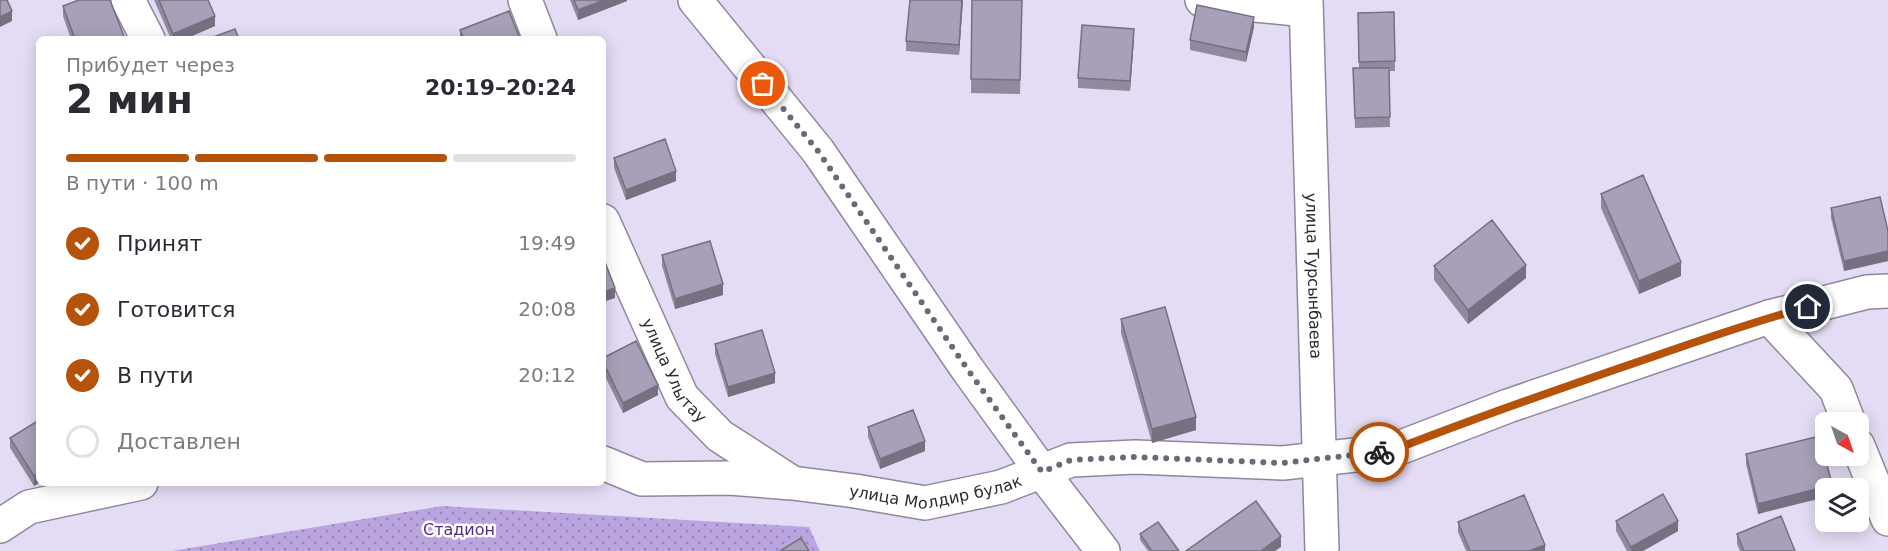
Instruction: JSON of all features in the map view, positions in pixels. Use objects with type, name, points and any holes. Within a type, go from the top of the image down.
[{"type":"street","points":[[128,0],[146,36]]},
{"type":"street","points":[[525,0],[539,36]]},
{"type":"street","points":[[694,0],[818,151],[968,370],[1103,551]]},
{"type":"street","points":[[1202,0],[1306,5]]},
{"type":"street","name":"улица Турсынбаева","points":[[1306,5],[1322,551]]},
{"type":"street","name":"улица Улытау","points":[[606,228],[682,397],[720,436],[792,483]]},
{"type":"street","name":"улица Молдир булак","points":[[606,464],[642,479],[729,478],[792,483],[925,503],[1001,487],[1071,460],[1135,457],[1283,463],[1391,451],[1508,406],[1769,317],[1867,292],[1888,291]]},
{"type":"street","points":[[1769,317],[1836,388],[1845,412]]},
{"type":"street","points":[[1866,466],[1888,519]]},
{"type":"street","points":[[0,526],[29,507],[127,486]]},
{"type":"green space","name":"Стадион","points":[[442,506],[809,527],[820,551],[172,551]]},
{"type":"building","points":[[0,0],[7,0],[12,11],[0,17]]},
{"type":"building","points":[[79,0],[110,0],[124,36],[74,36],[63,6]]},
{"type":"building","points":[[159,0],[208,0],[215,16],[173,34]]},
{"type":"building","points":[[574,0],[604,0],[578,10]]},
{"type":"building","points":[[910,0],[962,0],[959,45],[906,41]]},
{"type":"building","points":[[972,0],[1022,0],[1020,80],[971,79]]},
{"type":"building","points":[[1197,5],[1254,17],[1246,52],[1190,40]]},
{"type":"building","points":[[509,11],[519,36],[463,36],[460,30]]},
{"type":"building","points":[[1394,12],[1395,61],[1359,62],[1358,13]]},
{"type":"building","points":[[1082,25],[1134,29],[1130,81],[1078,78]]},
{"type":"building","points":[[235,29],[238,36],[216,36]]},
{"type":"building","points":[[1353,68],[1389,68],[1390,117],[1355,118]]},
{"type":"building","points":[[665,139],[676,171],[626,190],[614,158]]},
{"type":"building","points":[[1643,175],[1681,262],[1639,281],[1601,194]]},
{"type":"building","points":[[1880,197],[1888,231],[1888,251],[1844,261],[1831,208]]},
{"type":"building","points":[[1492,220],[1526,265],[1468,310],[1434,266]]},
{"type":"building","points":[[710,241],[723,284],[675,299],[662,255]]},
{"type":"building","points":[[606,265],[615,288],[606,291]]},
{"type":"building","points":[[1165,307],[1196,417],[1152,429],[1121,319]]},
{"type":"building","points":[[762,330],[775,373],[728,387],[715,344]]},
{"type":"building","points":[[636,341],[658,385],[623,403],[606,368],[606,356]]},
{"type":"building","points":[[913,410],[925,441],[880,459],[868,427]]},
{"type":"building","points":[[36,422],[36,475],[34,476],[10,438]]},
{"type":"building","points":[[1815,437],[1815,466],[1827,466],[1830,478],[1815,478],[1815,489],[1758,504],[1746,454]]},
{"type":"building","points":[[1663,494],[1678,521],[1631,547],[1616,521]]},
{"type":"building","points":[[1524,495],[1545,545],[1529,551],[1470,551],[1458,522]]},
{"type":"building","points":[[1256,501],[1281,536],[1261,551],[1186,551]]},
{"type":"building","points":[[1781,516],[1795,551],[1744,551],[1737,534]]},
{"type":"building","points":[[1158,522],[1179,551],[1152,551],[1140,534]]},
{"type":"building","points":[[801,538],[809,551],[780,551]]},
{"type":"way so far","points":[[763,84],[818,151],[968,370],[1042,472],[1071,460],[1135,457],[1283,463],[1379,452]]},
{"type":"route","points":[[1379,452],[1391,451],[1508,406],[1682,346],[1769,317],[1808,307]]}]
